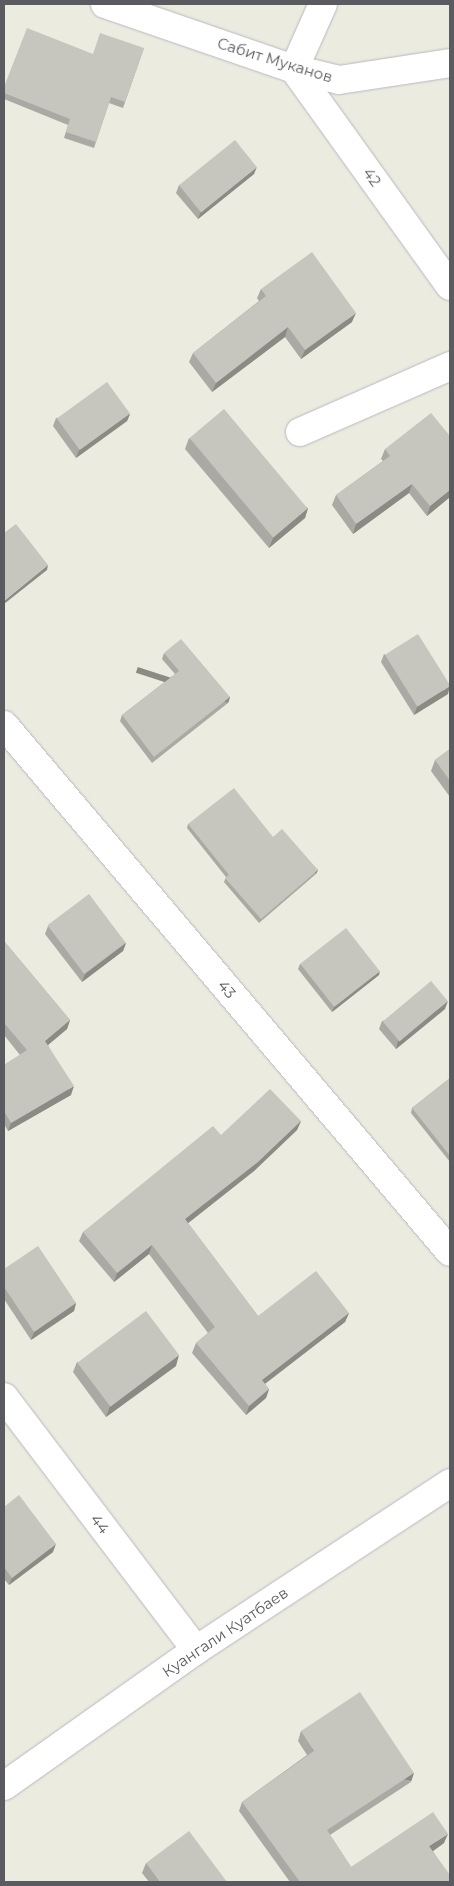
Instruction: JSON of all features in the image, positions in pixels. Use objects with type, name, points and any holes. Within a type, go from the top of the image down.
[{"type":"street","name":"Сабит Муканов","points":[[105,4],[294,69],[339,80],[450,63]]},
{"type":"street","points":[[294,69],[323,4]]},
{"type":"street","name":"42","points":[[294,69],[450,286]]},
{"type":"street","points":[[300,432],[450,366]]},
{"type":"street","name":"43","points":[[4,725],[450,1252]]},
{"type":"street","name":"44","points":[[4,1397],[196,1650]]},
{"type":"street","name":"Куангали Куатбаев","points":[[4,1786],[196,1650],[450,1483]]},
{"type":"building","points":[[27,28],[93,54],[100,33],[144,48],[125,102],[111,97],[96,142],[66,132],[70,119],[4,93],[4,87]]},
{"type":"building","points":[[235,140],[257,167],[201,213],[179,185]]},
{"type":"building","points":[[312,252],[356,313],[305,350],[288,327],[216,383],[193,353],[266,296],[261,289]]},
{"type":"building","points":[[107,382],[130,414],[80,450],[57,418]]},
{"type":"building","points":[[224,409],[308,509],[273,538],[190,438]]},
{"type":"building","points":[[431,413],[450,436],[450,490],[430,506],[412,484],[356,524],[336,495],[390,456],[385,449]]},
{"type":"building","points":[[16,524],[48,565],[4,601],[4,533]]},
{"type":"building","points":[[418,634],[450,686],[417,706],[385,655]]},
{"type":"building","points":[[181,639],[230,697],[154,757],[122,715],[179,671],[164,653]]},
{"type":"building","points":[[450,749],[450,781],[435,760]]},
{"type":"building","points":[[234,788],[273,837],[282,829],[318,870],[261,919],[225,878],[229,875],[188,824]]},
{"type":"building","points":[[89,894],[126,943],[84,974],[47,925]]},
{"type":"building","points":[[346,928],[380,971],[334,1007],[300,964]]},
{"type":"building","points":[[4,941],[70,1020],[45,1041],[74,1086],[11,1123],[4,1111],[4,1065],[27,1050],[4,1023]]},
{"type":"building","points":[[431,981],[448,1001],[399,1041],[383,1021]]},
{"type":"building","points":[[450,1078],[450,1156],[412,1108]]},
{"type":"building","points":[[270,1089],[301,1121],[258,1162],[185,1219],[258,1316],[316,1271],[349,1313],[262,1380],[269,1389],[249,1406],[196,1343],[215,1327],[152,1245],[117,1273],[83,1232],[213,1126],[221,1135]]},
{"type":"building","points":[[38,1246],[76,1303],[34,1332],[4,1287],[4,1269]]},
{"type":"building","points":[[146,1311],[179,1355],[110,1407],[77,1363]]},
{"type":"building","points":[[19,1495],[56,1544],[12,1578],[4,1567],[4,1507]]},
{"type":"building","points":[[360,1692],[414,1773],[327,1830],[351,1867],[433,1812],[448,1834],[429,1846],[450,1875],[450,1882],[300,1882],[242,1802],[314,1751],[301,1731]]},
{"type":"building","points":[[189,1831],[227,1882],[160,1882],[146,1863]]}]
